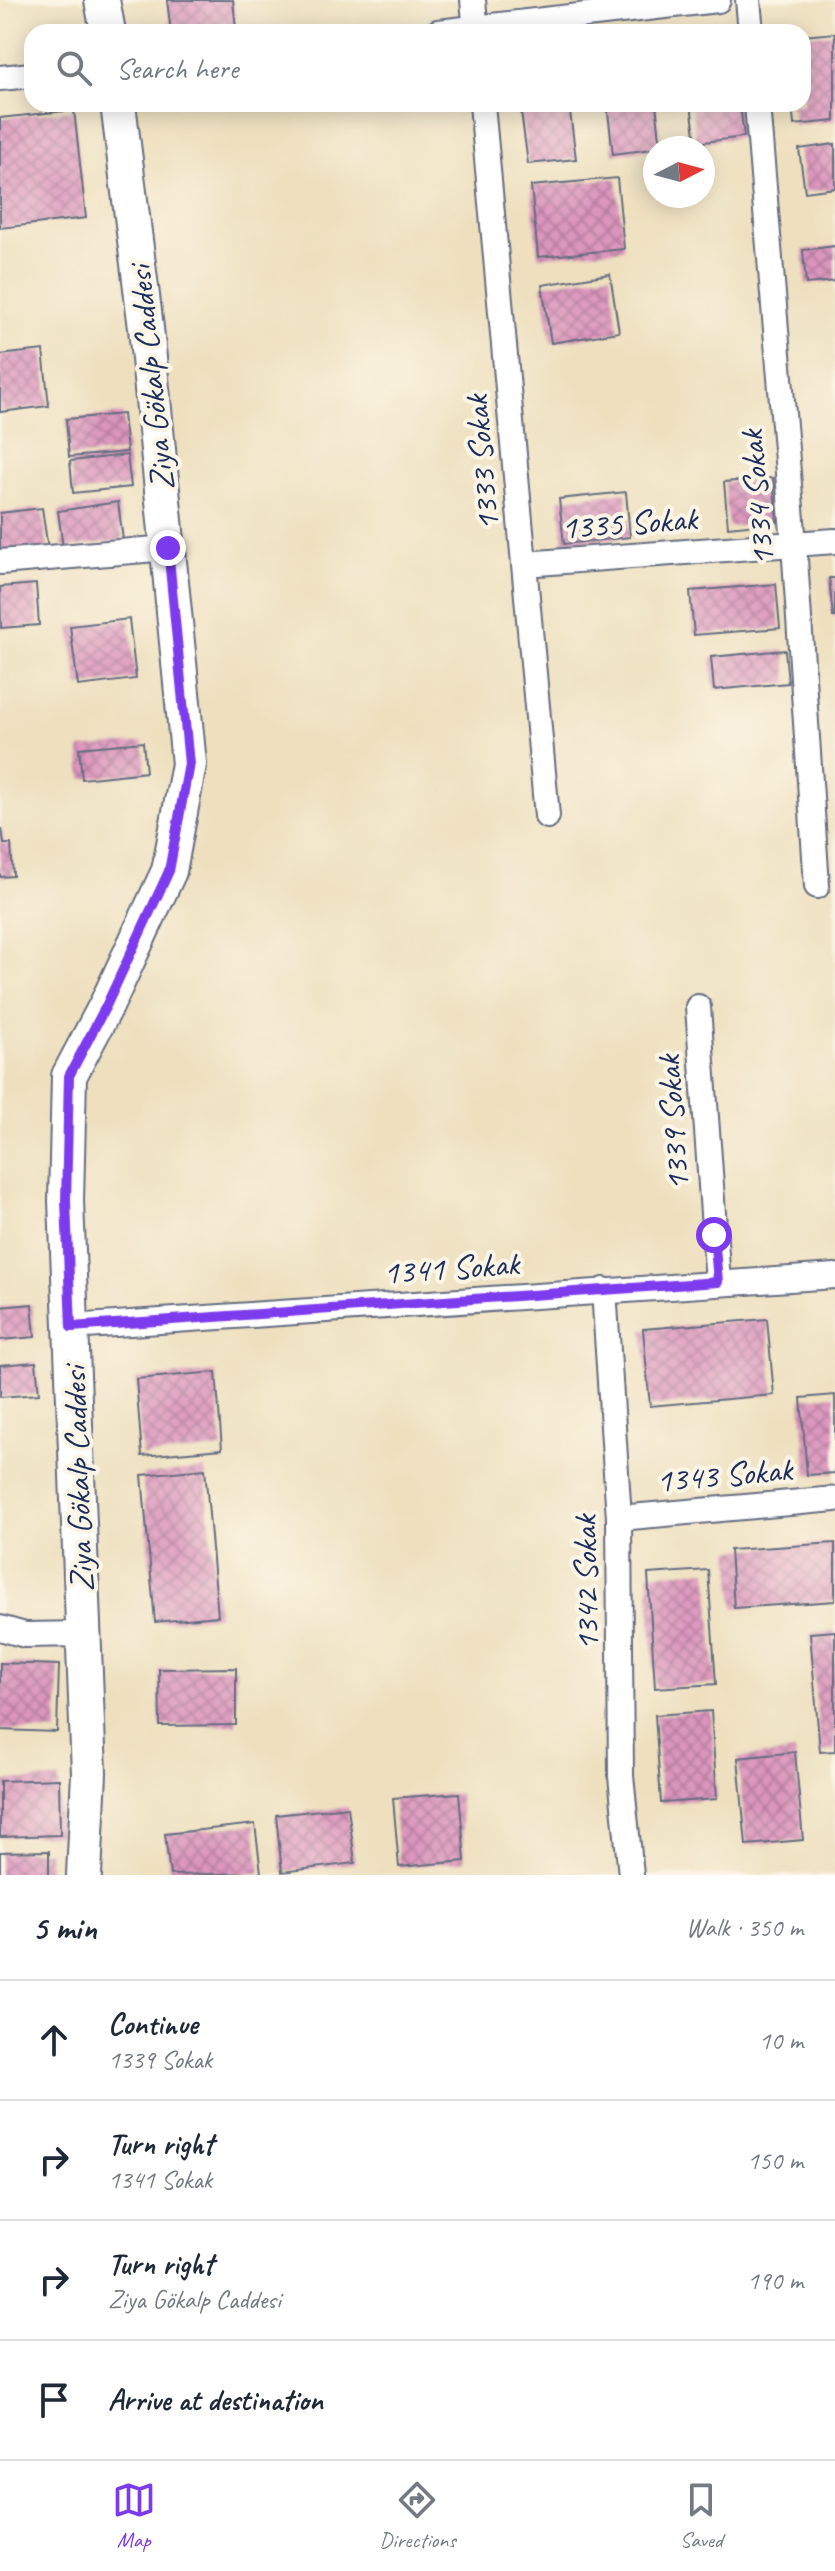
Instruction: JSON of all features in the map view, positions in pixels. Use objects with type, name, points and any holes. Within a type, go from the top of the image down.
[{"type":"street","points":[[102,0],[106,24]]},
{"type":"street","points":[[473,0],[475,24]]},
{"type":"street","points":[[524,24],[718,0]]},
{"type":"street","points":[[748,0],[750,24]]},
{"type":"street","points":[[0,78],[24,76]]},
{"type":"street","name":"Ziya Gökalp Caddesi","points":[[84,1875],[89,1773],[66,1201],[69,1076],[107,1004],[169,871],[189,764],[147,343],[119,112]]},
{"type":"street","name":"1333 Sokak","points":[[483,112],[547,816]]},
{"type":"street","name":"1334 Sokak","points":[[758,112],[794,544],[817,886]]},
{"type":"street","name":"1335 Sokak","points":[[524,564],[835,541]]},
{"type":"street","points":[[0,562],[168,548]]},
{"type":"street","name":"1339 Sokak","points":[[698,1007],[718,1282]]},
{"type":"street","name":"1341 Sokak","points":[[71,1327],[835,1276]]},
{"type":"street","name":"1342 Sokak","points":[[604,1290],[619,1518],[621,1776],[631,1875]]},
{"type":"street","name":"1343 Sokak","points":[[619,1518],[835,1499]]},
{"type":"street","points":[[0,1628],[25,1635],[83,1634]]},
{"type":"building","points":[[167,0],[233,0],[235,24],[170,24]]},
{"type":"building","points":[[835,33],[835,121],[794,125],[793,112],[811,112],[811,35]]},
{"type":"building","points":[[74,112],[86,218],[0,228],[0,118]]},
{"type":"building","points":[[521,112],[570,112],[576,159],[528,164]]},
{"type":"building","points":[[608,112],[657,112],[660,136],[643,136],[643,150],[613,154]]},
{"type":"building","points":[[692,112],[741,112],[744,137],[715,141],[715,136],[695,136]]},
{"type":"building","points":[[835,144],[835,188],[805,192],[799,149]]},
{"type":"building","points":[[617,178],[624,249],[538,257],[531,186]]},
{"type":"building","points":[[835,246],[835,281],[806,284],[803,250]]},
{"type":"building","points":[[610,274],[619,332],[551,343],[542,285]]},
{"type":"building","points":[[43,350],[49,406],[0,412],[0,355]]},
{"type":"building","points":[[123,414],[127,452],[69,457],[66,419]]},
{"type":"building","points":[[127,455],[131,487],[73,493],[70,461]]},
{"type":"building","points":[[773,478],[777,522],[728,527],[724,482]]},
{"type":"building","points":[[626,492],[630,537],[564,544],[559,499]]},
{"type":"building","points":[[118,502],[123,540],[63,548],[58,511]]},
{"type":"building","points":[[42,508],[48,549],[0,555],[0,513]]},
{"type":"building","points":[[829,578],[835,578],[835,617],[833,617]]},
{"type":"building","points":[[36,584],[39,625],[1,628],[0,587]]},
{"type":"building","points":[[776,584],[780,628],[694,635],[690,591]]},
{"type":"building","points":[[129,619],[136,679],[78,686],[70,626]]},
{"type":"building","points":[[785,650],[788,683],[714,690],[711,657]]},
{"type":"building","points":[[143,742],[146,772],[82,779],[79,748]]},
{"type":"building","points":[[0,829],[4,844],[11,844],[13,876],[0,877]]},
{"type":"building","points":[[32,1304],[35,1337],[0,1340],[0,1307]]},
{"type":"building","points":[[767,1319],[774,1395],[650,1406],[643,1329]]},
{"type":"building","points":[[36,1362],[39,1394],[0,1397],[0,1365]]},
{"type":"building","points":[[216,1372],[222,1449],[142,1456],[136,1379]]},
{"type":"building","points":[[835,1395],[835,1473],[807,1475],[801,1398]]},
{"type":"building","points":[[205,1469],[218,1616],[155,1622],[142,1475]]},
{"type":"building","points":[[835,1543],[835,1601],[734,1608],[730,1550]]},
{"type":"building","points":[[708,1570],[716,1684],[655,1688],[648,1574]]},
{"type":"building","points":[[835,1631],[835,1751],[820,1752],[810,1633]]},
{"type":"building","points":[[0,1663],[59,1665],[57,1732],[0,1730]]},
{"type":"building","points":[[236,1668],[236,1725],[160,1726],[159,1669]]},
{"type":"building","points":[[711,1711],[717,1799],[661,1803],[655,1715]]},
{"type":"building","points":[[795,1752],[803,1840],[746,1845],[738,1758]]},
{"type":"building","points":[[59,1779],[60,1835],[0,1837],[0,1781]]},
{"type":"building","points":[[459,1793],[465,1861],[399,1867],[393,1798]]},
{"type":"building","points":[[348,1807],[355,1863],[282,1872],[276,1815]]},
{"type":"building","points":[[255,1824],[261,1873],[170,1875],[165,1834]]},
{"type":"building","points":[[49,1851],[49,1875],[0,1875],[0,1852]]},
{"type":"route","points":[[168,548],[189,764],[169,871],[107,1004],[69,1076],[66,1201],[71,1327],[718,1282],[714,1235]]}]
